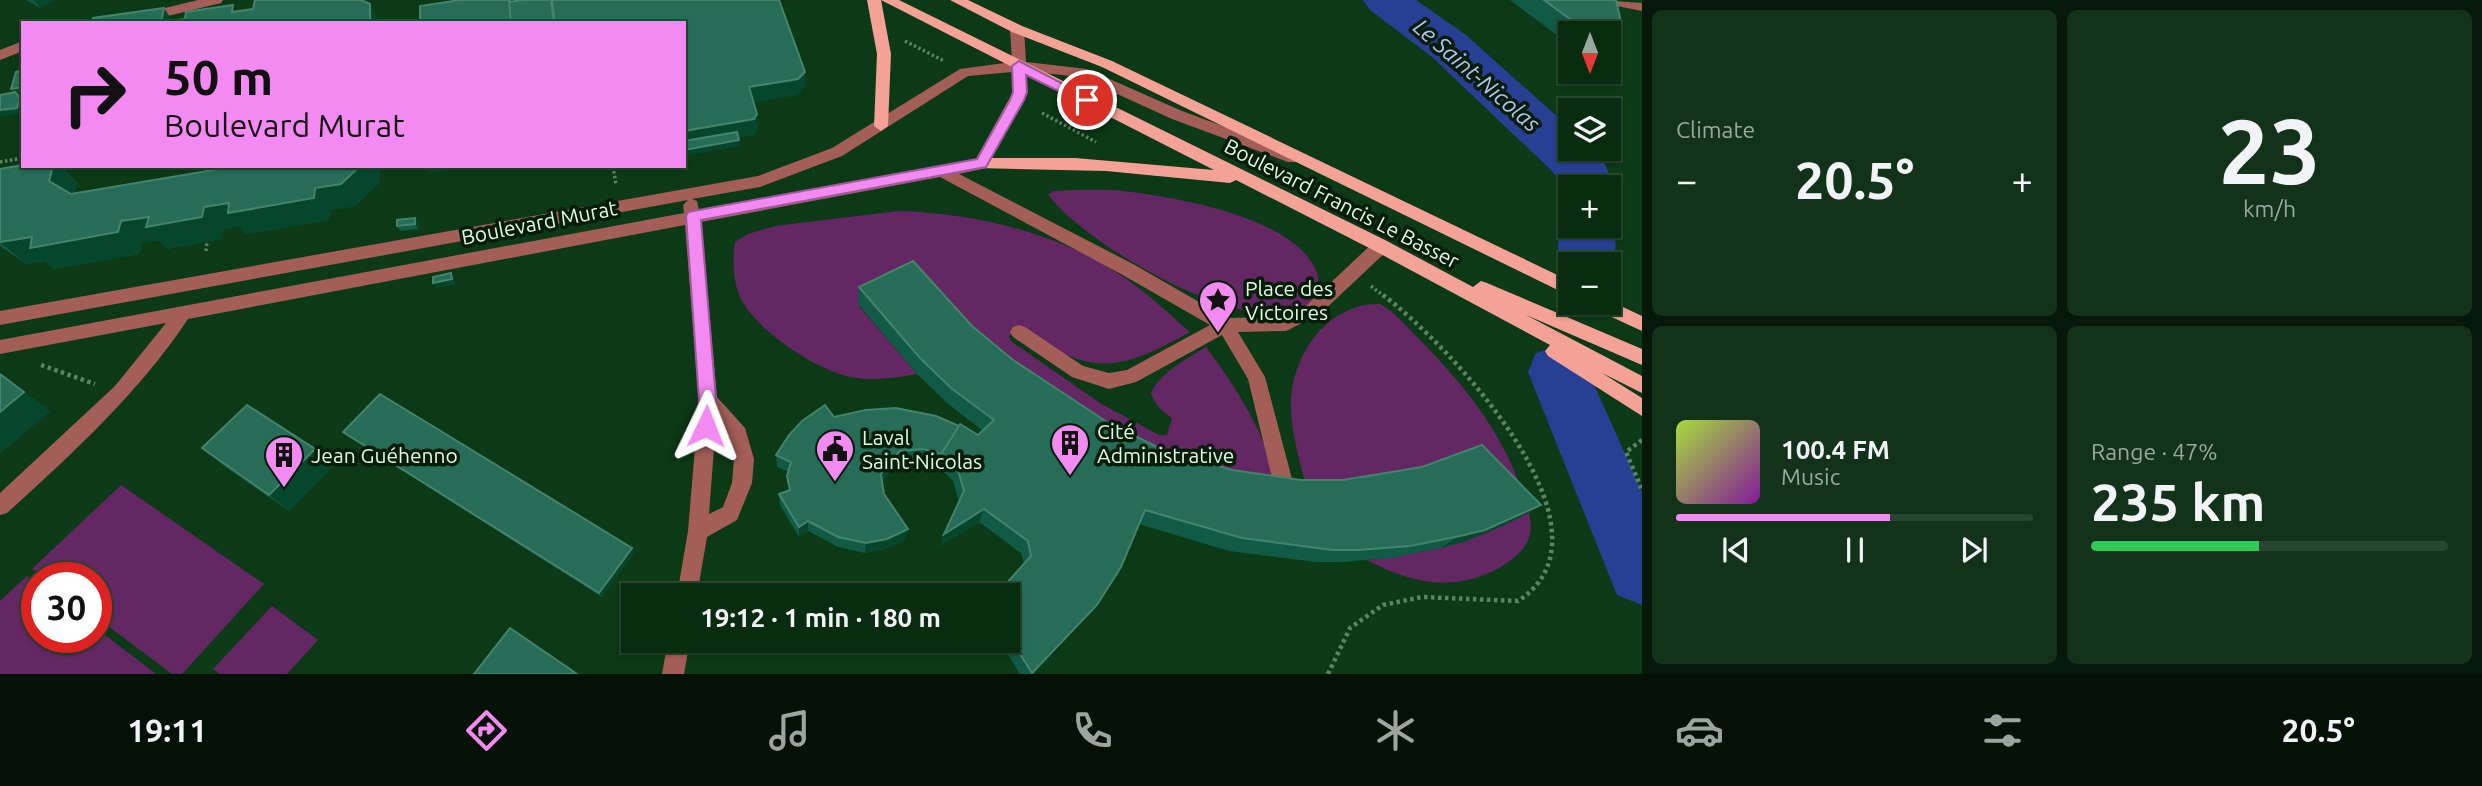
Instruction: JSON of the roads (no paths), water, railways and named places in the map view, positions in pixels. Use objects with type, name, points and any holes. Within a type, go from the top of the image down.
[{"type":"main road","points":[[874,0],[884,54],[881,126]]},
{"type":"main road","name":"Boulevard Francis Le Basser","points":[[888,0],[1381,246],[1642,385]]},
{"type":"main road","name":"Boulevard Francis Le Basser","points":[[957,0],[1017,29],[1107,64],[1558,283]]},
{"type":"main road","points":[[981,164],[1046,161],[1121,165],[1244,178]]},
{"type":"main road","points":[[1381,246],[1642,357]]},
{"type":"main road","points":[[1381,246],[1610,385],[1642,408]]},
{"type":"main road","points":[[1621,313],[1640,322]]},
{"type":"street","points":[[128,21],[216,0]]},
{"type":"street","points":[[1606,0],[1642,7]]},
{"type":"street","points":[[981,164],[1020,92],[1017,29]]},
{"type":"street","points":[[0,55],[21,47]]},
{"type":"street","name":"Boulevard Murat","points":[[0,318],[760,181],[837,152],[965,72],[1019,66]]},
{"type":"street","name":"Boulevard Francis Le Basser","points":[[1019,66],[1082,72],[1177,115],[1314,166]]},
{"type":"street","name":"Boulevard Murat","points":[[0,347],[981,164]]},
{"type":"street","points":[[939,170],[1224,325],[1255,377],[1276,444],[1286,494]]},
{"type":"street","points":[[688,194],[694,216],[708,400],[698,531],[689,583]]},
{"type":"street","points":[[1019,332],[1079,372],[1109,381],[1130,377],[1224,325],[1286,324],[1314,309],[1381,246]]},
{"type":"street","points":[[0,506],[100,416],[173,329],[183,312]]},
{"type":"street","points":[[698,531],[730,513],[742,483],[744,460],[738,434],[708,400]]},
{"type":"street","points":[[673,674],[677,653]]},
{"type":"waterway","name":"Le Saint-Nicolas","points":[[1386,0],[1449,46],[1568,156],[1584,175]]},
{"type":"waterway","name":"Le Saint-Nicolas","points":[[1587,238],[1587,252]]},
{"type":"waterway","points":[[1558,372],[1642,571]]},
{"type":"place","name":"Place des Victoires","points":[[1218,334]]},
{"type":"place","name":"Cité Administrative","points":[[1070,477]]},
{"type":"place","name":"Laval Saint-Nicolas","points":[[835,483]]},
{"type":"place","name":"Jean Guéhenno","points":[[284,489]]}]
